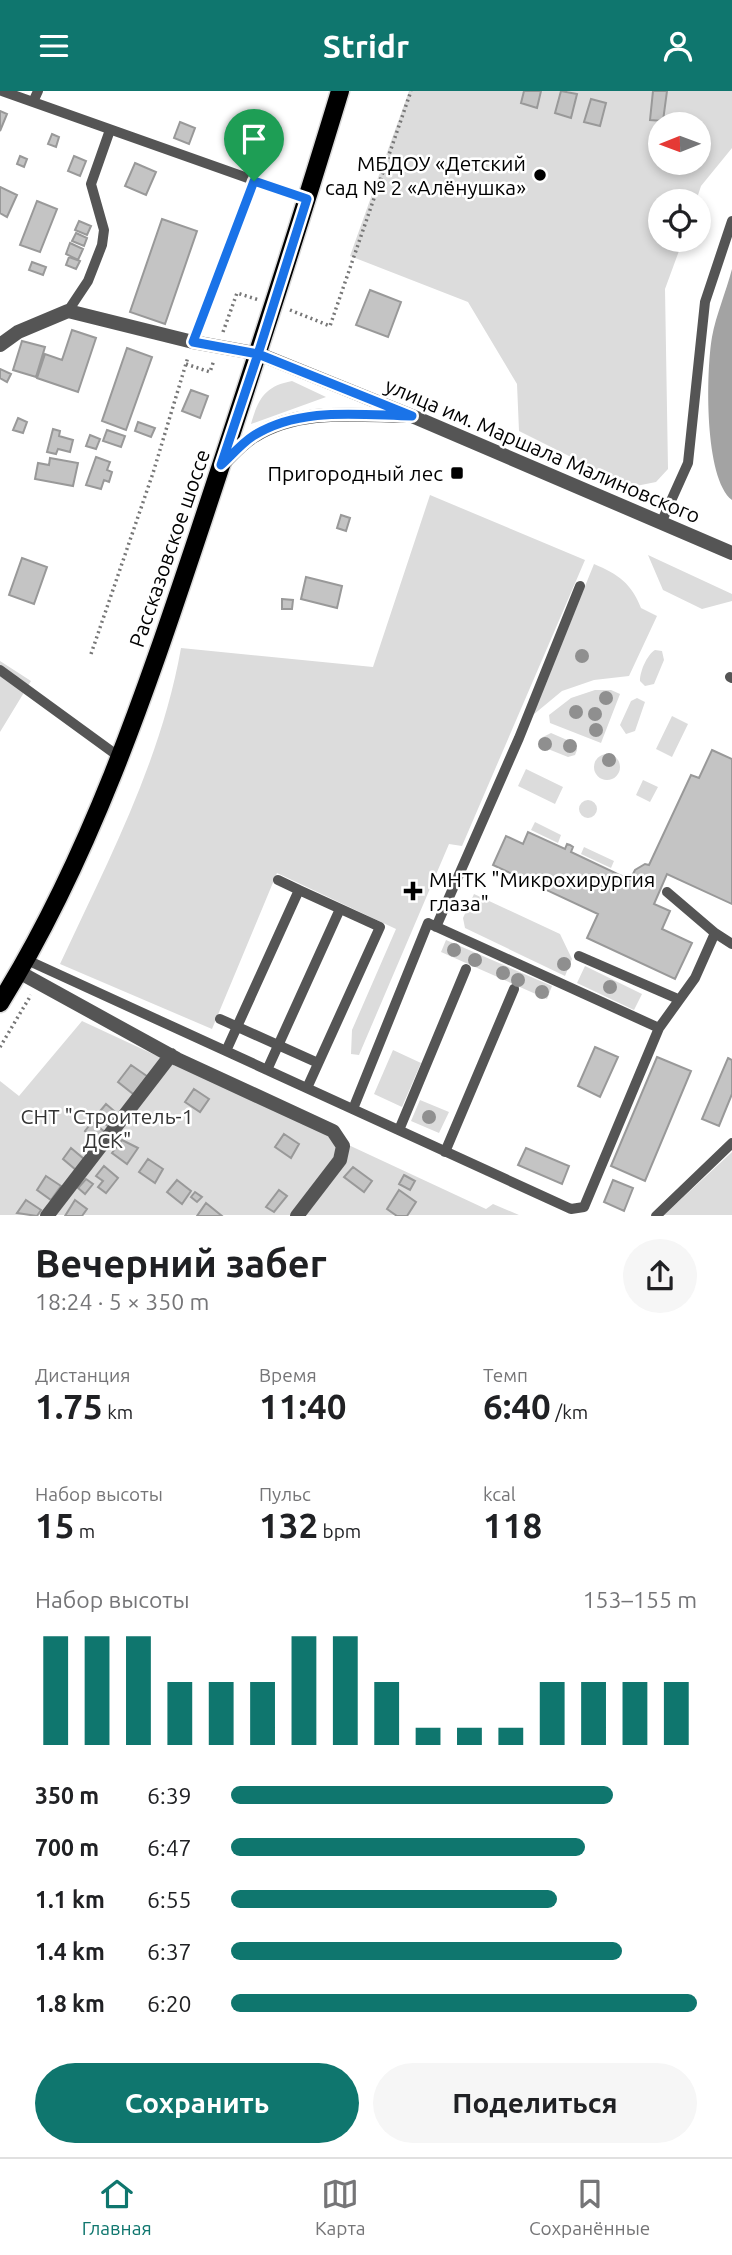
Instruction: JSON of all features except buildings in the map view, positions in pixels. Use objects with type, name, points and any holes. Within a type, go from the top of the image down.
[{"type":"main road","name":"Рассказовское шоссе","points":[[0,1003],[23,966],[89,828],[118,756],[174,605],[275,305],[340,91]]},
{"type":"street","name":"улица им. Маршала Малиновского","points":[[68,310],[193,342],[258,354],[412,416],[732,553]]},
{"type":"street","points":[[0,345],[18,333],[68,310]]},
{"type":"street","points":[[221,465],[253,436],[279,424],[310,415],[412,416]]},
{"type":"street","points":[[23,966],[38,982],[170,1055],[338,1135],[343,1146],[340,1160],[297,1216]]},
{"type":"street","points":[[47,1216],[170,1055]]},
{"type":"lane","points":[[2,91],[307,199]]},
{"type":"lane","points":[[33,102],[38,91]]},
{"type":"lane","points":[[68,310],[88,281],[102,245],[104,230],[91,184],[110,130]]},
{"type":"lane","points":[[661,523],[688,463],[705,302],[732,221]]},
{"type":"lane","points":[[436,927],[519,738],[580,586]]},
{"type":"lane","points":[[0,670],[118,756]]},
{"type":"lane","points":[[278,880],[380,927],[307,1089]]},
{"type":"lane","points":[[226,1051],[299,890]]},
{"type":"lane","points":[[667,893],[732,944]]},
{"type":"lane","points":[[267,1070],[340,909]]},
{"type":"lane","points":[[353,1109],[428,923],[659,1028]]},
{"type":"lane","points":[[23,966],[226,1051],[571,1209],[584,1207],[659,1028],[695,978],[715,933]]},
{"type":"lane","points":[[579,956],[678,999]]},
{"type":"lane","points":[[399,1130],[466,969]]},
{"type":"lane","points":[[445,1151],[514,989]]},
{"type":"lane","points":[[220,1019],[318,1063]]},
{"type":"lane","points":[[656,1216],[732,1143]]},
{"type":"path","points":[[186,364],[210,372],[237,293],[330,326],[411,91]]},
{"type":"path","points":[[91,654],[193,342],[254,181]]},
{"type":"path","points":[[0,1047],[38,982]]},
{"type":"green space","points":[[409,91],[524,91],[521,103],[536,107],[541,91],[561,91],[555,113],[570,117],[577,94],[566,91],[732,91],[732,148],[711,174],[711,112],[648,112],[648,175],[710,175],[700,189],[648,189],[648,252],[679,252],[665,289],[668,469],[656,482],[631,487],[519,431],[517,384],[468,302],[350,256]],"holes":[[[591,99],[606,103],[600,126],[584,122]]]},
{"type":"green space","points":[[292,381],[326,397],[251,424],[264,395],[275,386]]},
{"type":"green space","points":[[430,495],[585,560],[462,846],[449,844],[359,1055],[351,1054],[352,1030],[396,929],[277,873],[212,1029],[60,964],[114,849],[147,770],[172,690],[181,648],[373,667]]},
{"type":"green space","points":[[648,555],[732,594],[732,601],[702,609],[663,590]]},
{"type":"green space","points":[[594,564],[623,581],[633,592],[641,608],[657,616],[629,676],[594,680],[562,691],[533,715]]},
{"type":"green space","points":[[655,650],[662,651],[664,660],[654,684],[645,686],[640,681],[641,673],[647,659]]},
{"type":"green space","points":[[0,661],[31,681],[0,732]]},
{"type":"green space","points":[[595,690],[611,690],[620,694],[601,743],[550,723],[549,715],[571,698]]},
{"type":"green space","points":[[637,698],[645,702],[635,731],[626,734],[620,725],[631,701]]},
{"type":"green space","points":[[672,716],[688,724],[672,757],[656,749]]},
{"type":"green space","points":[[551,733],[574,743],[577,750],[575,755],[568,757],[543,747],[543,737]]},
{"type":"green space","points":[[607,754],[616,758],[620,767],[616,776],[607,780],[598,776],[594,767],[598,758]]},
{"type":"green space","points":[[526,769],[563,787],[555,804],[518,786]]},
{"type":"green space","points":[[643,780],[658,787],[650,802],[636,795]]},
{"type":"green space","points":[[588,800],[594,803],[597,809],[594,815],[588,818],[582,815],[579,809],[582,803]]},
{"type":"green space","points":[[535,822],[561,835],[558,843],[531,830]]},
{"type":"green space","points":[[584,847],[614,861],[611,868],[581,854]]},
{"type":"green space","points":[[474,894],[560,934],[572,959],[565,976],[465,928],[463,918]]},
{"type":"green space","points":[[446,940],[552,986],[547,999],[441,952]]},
{"type":"green space","points":[[585,966],[642,994],[634,1010],[577,983]]},
{"type":"green space","name":"СНТ \"Строитель-1 ДСК\"","points":[[82,1021],[486,1209],[493,1204],[519,1215],[0,1215],[0,1081],[19,1096]]},
{"type":"green space","points":[[393,1050],[421,1063],[402,1107],[374,1094]]},
{"type":"green space","points":[[420,1100],[449,1112],[439,1133],[411,1121]]},
{"type":"green space","points":[[732,1152],[732,1215],[664,1215]]},
{"type":"shaded area","points":[[732,269],[732,500],[723,488],[716,470],[708,398],[712,337]]},
{"type":"place","name":"МБДОУ «Детский сад № 2 «Алёнушка»","points":[[540,175]]},
{"type":"place","name":"Пригородный лес","points":[[457,473]]},
{"type":"place","name":"МНТК \"Микрохирургия глаза\"","points":[[413,891]]},
{"type":"route","points":[[254,181],[193,342],[258,354],[221,465],[253,436],[279,424],[310,415],[412,416],[258,354],[307,199],[254,181]]}]
